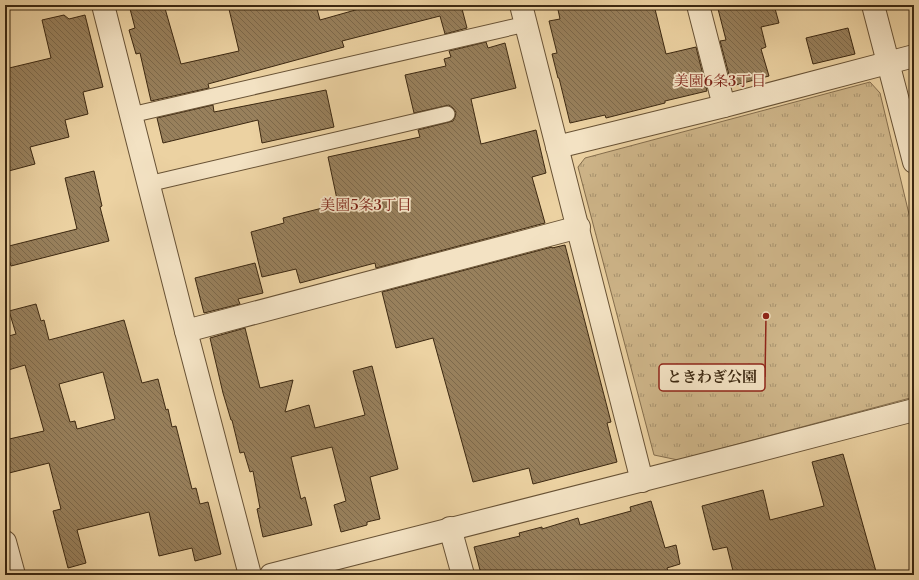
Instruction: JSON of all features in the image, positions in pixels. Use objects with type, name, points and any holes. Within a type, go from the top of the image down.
[{"type":"street","points":[[103,5],[250,575]]},
{"type":"street","points":[[698,5],[724,106]]},
{"type":"street","points":[[873,5],[914,162]]},
{"type":"street","points":[[523,14],[579,227],[642,481]]},
{"type":"street","points":[[557,147],[724,106],[914,56]]},
{"type":"street","points":[[186,331],[579,227]]},
{"type":"street","points":[[271,575],[914,410]]},
{"type":"street","points":[[450,528],[463,575]]},
{"type":"street","points":[[5,542],[14,575]]},
{"type":"lane","points":[[131,115],[523,14]]},
{"type":"lane","points":[[148,184],[447,114]]},
{"type":"green space","points":[[870,82],[880,93],[914,235],[914,397],[678,460],[654,455],[578,167],[585,158]]},
{"type":"building","points":[[129,5],[164,5],[181,64],[239,51],[228,5],[316,5],[320,20],[373,5],[461,5],[467,28],[445,34],[440,16],[342,41],[344,47],[208,84],[209,88],[151,101],[140,53],[136,54],[129,30],[135,28]]},
{"type":"building","points":[[557,5],[654,5],[666,54],[696,47],[707,91],[606,118],[605,115],[570,123],[552,54],[557,53],[549,21],[560,19]]},
{"type":"building","points":[[717,5],[774,5],[779,23],[761,27],[766,47],[761,49],[769,76],[732,86],[720,41],[726,40]]},
{"type":"building","points":[[64,15],[69,19],[85,15],[103,87],[83,92],[88,114],[65,120],[69,137],[30,147],[35,164],[5,172],[5,69],[51,58],[42,20]]},
{"type":"building","points":[[848,28],[855,54],[813,64],[806,38]]},
{"type":"building","points":[[486,42],[488,48],[505,43],[516,88],[471,99],[481,144],[536,130],[546,173],[532,177],[545,223],[376,268],[375,263],[300,283],[296,269],[262,277],[251,232],[284,223],[283,218],[338,204],[328,157],[420,137],[418,130],[453,121],[456,112],[449,105],[414,113],[405,75],[446,66],[444,59],[451,57],[449,51]]},
{"type":"building","points":[[326,90],[334,127],[262,143],[258,120],[163,143],[157,118],[213,105],[214,112]]},
{"type":"building","points":[[94,171],[102,206],[100,207],[109,241],[11,266],[5,247],[77,229],[65,178]]},
{"type":"building","points":[[565,245],[611,422],[607,423],[617,462],[533,484],[529,468],[473,482],[433,338],[396,348],[382,292],[552,247]]},
{"type":"building","points":[[255,263],[263,293],[238,299],[240,304],[204,313],[195,278]]},
{"type":"building","points":[[36,304],[41,321],[44,320],[49,340],[124,320],[142,383],[158,379],[172,427],[176,426],[192,489],[196,488],[200,504],[208,502],[221,554],[195,561],[192,548],[159,556],[149,512],[77,530],[86,563],[68,568],[53,511],[61,509],[49,463],[5,474],[5,440],[44,431],[25,365],[5,371],[5,337],[16,334],[9,311]],"holes":[[[103,372],[115,419],[77,429],[75,421],[70,422],[59,384]]]},
{"type":"building","points":[[245,328],[260,388],[293,380],[285,412],[309,405],[315,428],[365,415],[353,371],[372,366],[398,469],[370,477],[380,519],[367,522],[367,525],[341,532],[334,505],[346,501],[332,447],[291,457],[301,499],[305,497],[312,525],[263,537],[257,509],[260,508],[253,471],[250,472],[244,452],[240,453],[232,420],[223,393],[210,338]]},
{"type":"building","points":[[843,454],[877,575],[734,575],[727,547],[713,550],[702,506],[763,490],[770,520],[824,506],[812,462]]},
{"type":"building","points":[[651,501],[665,548],[676,545],[680,564],[667,568],[669,575],[483,575],[480,570],[474,547],[520,536],[519,533],[542,527],[542,529],[578,518],[580,525],[631,511],[630,507]]},
{"type":"place","name":"ときわぎ公園","points":[[766,316]]},
{"type":"district","name":"美園6条3丁目","points":[[720,81]]},
{"type":"district","name":"美園5条3丁目","points":[[366,205]]}]
